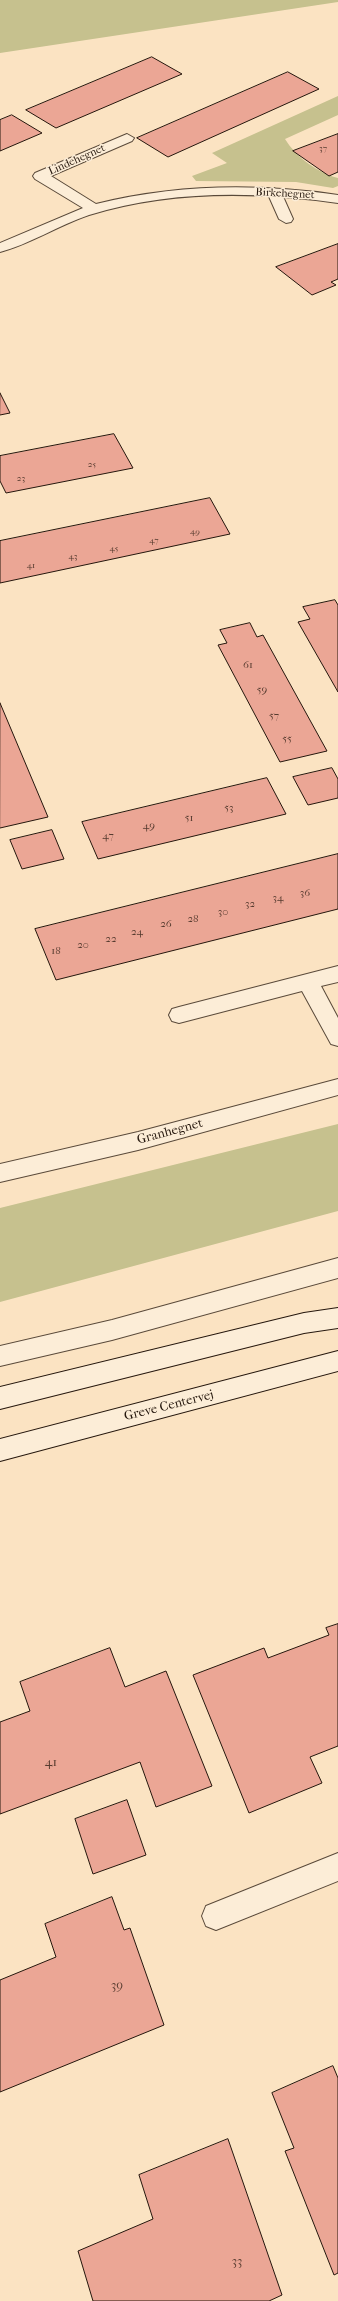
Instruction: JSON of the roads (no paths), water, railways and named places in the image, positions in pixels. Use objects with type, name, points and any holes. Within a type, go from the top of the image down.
[{"type":"street","name":"Lindehegnet","points":[[94,209],[40,176],[127,138]]},
{"type":"street","name":"Birkehegnet","points":[[94,209],[158,195],[192,192],[274,192],[338,199]]},
{"type":"street","points":[[274,192],[286,218]]},
{"type":"street","points":[[0,248],[94,209]]},
{"type":"street","points":[[179,1016],[338,974]]},
{"type":"street","points":[[308,982],[338,1038]]},
{"type":"street","name":"Granhegnet","points":[[0,1173],[138,1141],[338,1087]]},
{"type":"street","points":[[0,1356],[112,1330],[338,1268]]},
{"type":"street","points":[[0,1398],[304,1323],[338,1318]]},
{"type":"street","name":"Greve Centervej","points":[[0,1450],[338,1361]]},
{"type":"street","points":[[216,1916],[338,1867]]}]
